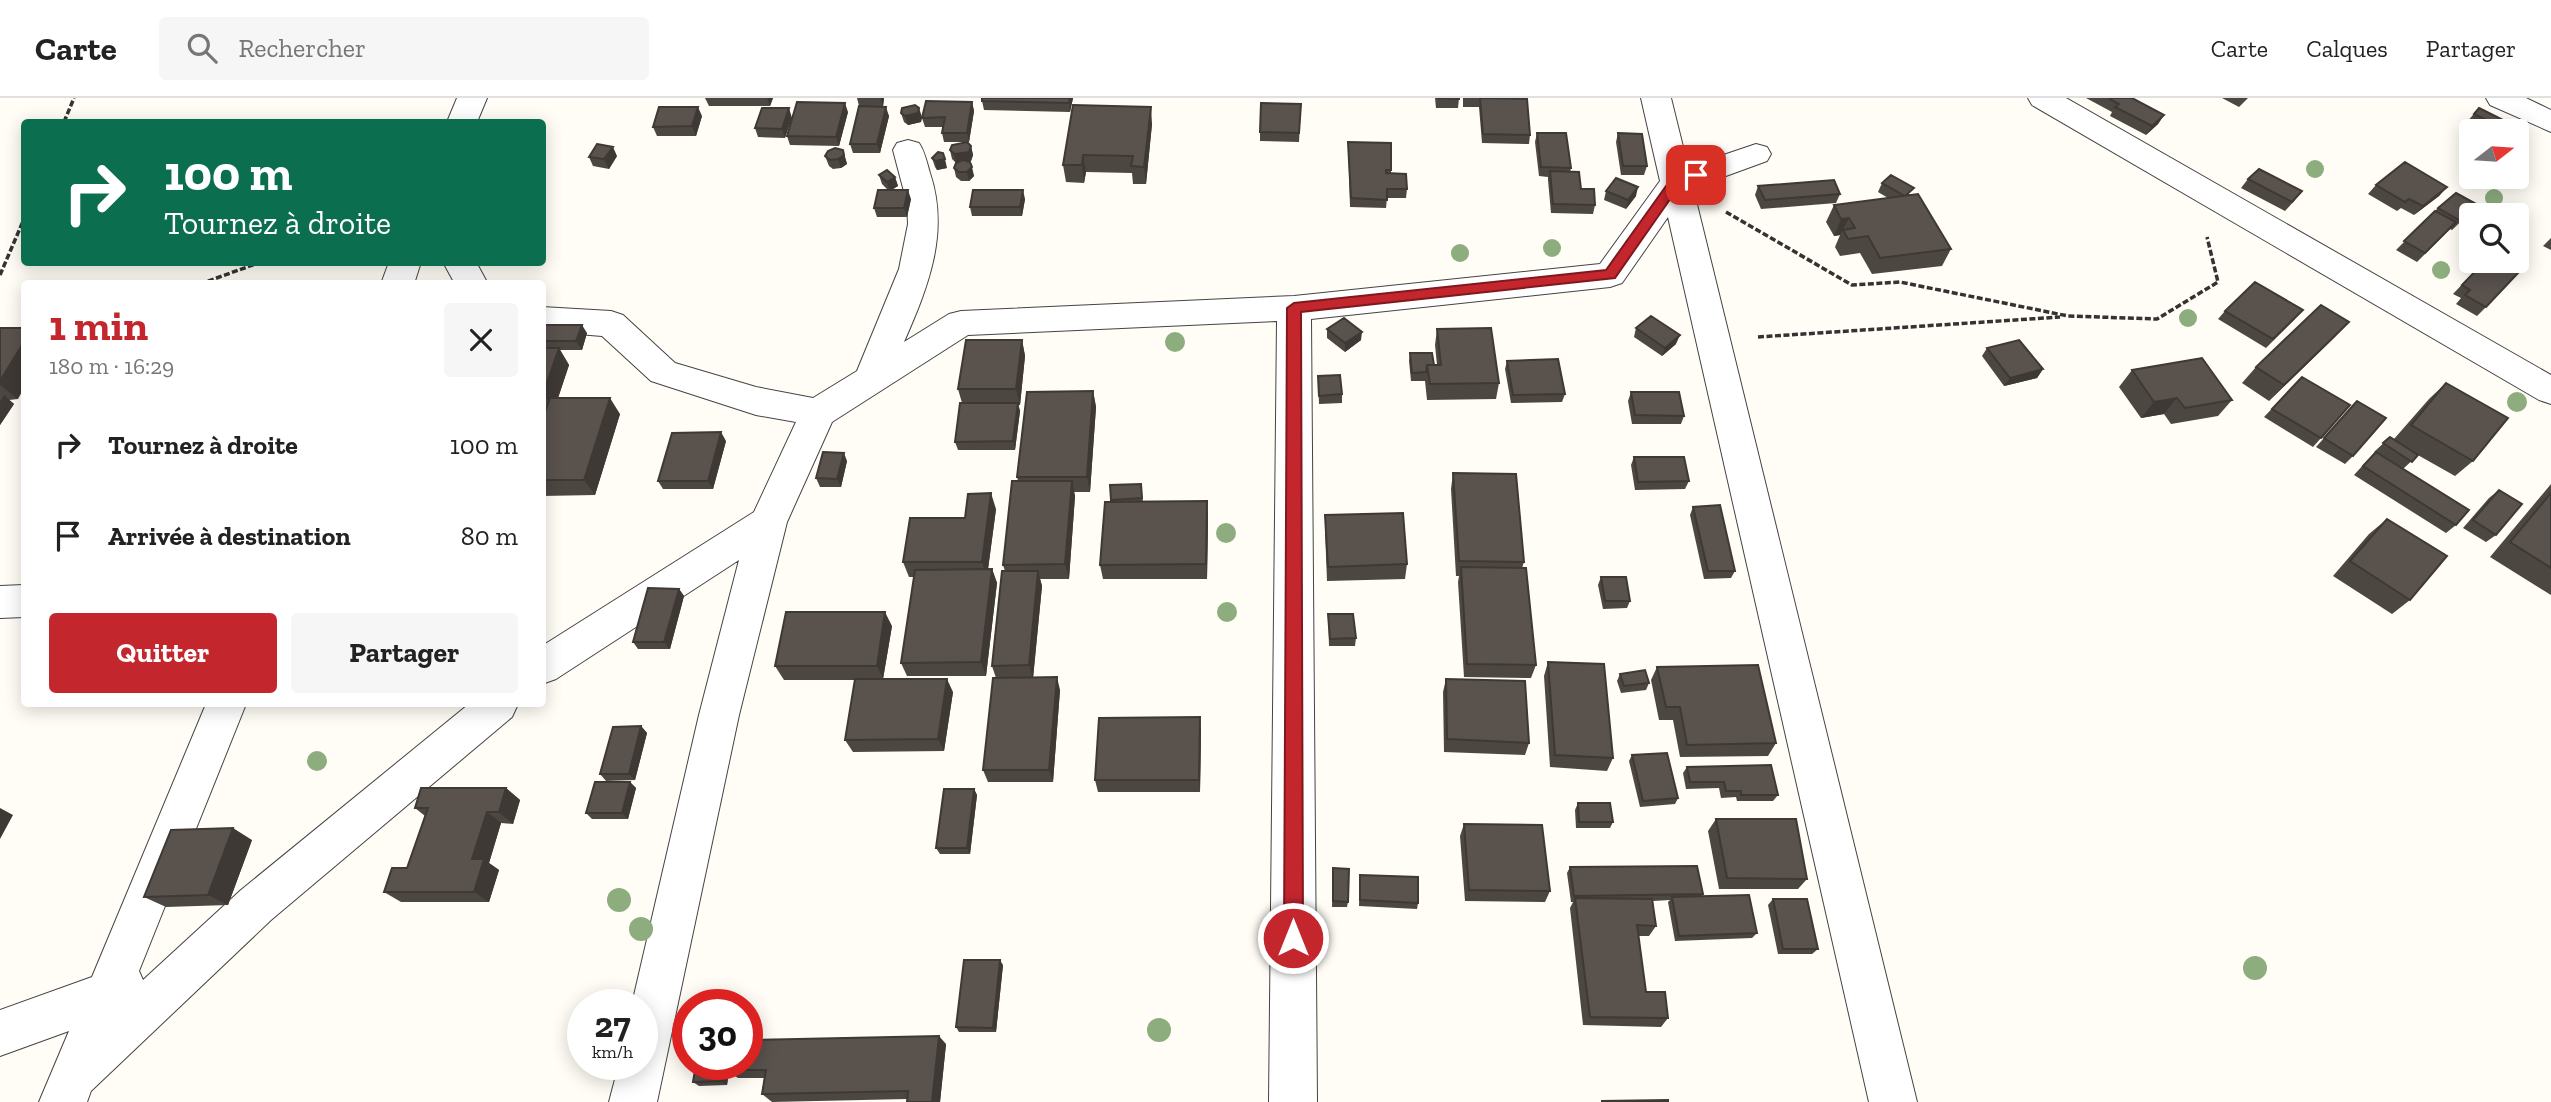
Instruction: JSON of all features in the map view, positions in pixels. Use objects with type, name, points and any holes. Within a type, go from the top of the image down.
[{"type":"street","points":[[463,119],[472,98]]},
{"type":"street","points":[[1656,98],[1893,1102]]},
{"type":"street","points":[[2043,98],[2551,391]]},
{"type":"street","points":[[2501,98],[2551,122]]},
{"type":"street","points":[[871,379],[905,300],[920,247],[923,204],[908,150]]},
{"type":"street","points":[[658,991],[719,715],[768,522],[818,413],[961,323],[1294,308],[1610,275],[1676,182],[1756,154]]},
{"type":"street","points":[[1293,1102],[1294,308]]},
{"type":"street","points":[[546,319],[611,324],[663,372],[756,401],[818,413]]},
{"type":"street","points":[[546,664],[768,522]]},
{"type":"street","points":[[0,602],[21,601]]},
{"type":"street","points":[[69,1088],[225,707]]},
{"type":"street","points":[[69,1088],[256,905],[494,707]]},
{"type":"street","points":[[0,1033],[107,994],[256,905]]},
{"type":"street","points":[[634,1102],[639,1080]]},
{"type":"path","points":[[65,119],[74,98]]},
{"type":"path","points":[[1676,182],[1852,285],[1900,282],[2068,316]]},
{"type":"path","points":[[1713,340],[2068,316],[2157,319],[2218,282],[2194,186]]},
{"type":"path","points":[[0,275],[21,226]]},
{"type":"path","points":[[211,280],[250,266]]},
{"type":"building","points":[[982,98],[1070,98],[1069,103],[982,101]]},
{"type":"building","points":[[1480,98],[1527,99],[1530,135],[1483,134]]},
{"type":"building","points":[[2108,98],[2132,98],[2164,115],[2152,126],[2115,107],[2119,104]]},
{"type":"building","points":[[926,101],[972,102],[967,133],[942,133],[945,117],[922,118]]},
{"type":"building","points":[[797,102],[845,103],[836,137],[787,136]]},
{"type":"building","points":[[1261,103],[1301,104],[1299,133],[1260,132]]},
{"type":"building","points":[[915,105],[919,108],[918,113],[905,116],[901,113],[902,108]]},
{"type":"building","points":[[1073,105],[1151,107],[1144,167],[1131,166],[1133,156],[1083,155],[1082,165],[1063,165]]},
{"type":"building","points":[[859,106],[886,107],[877,144],[850,144]]},
{"type":"building","points":[[659,107],[698,107],[692,126],[653,127]]},
{"type":"building","points":[[762,108],[789,108],[782,129],[755,128]]},
{"type":"building","points":[[2479,108],[2501,119],[2484,119],[2474,114]]},
{"type":"building","points":[[1537,133],[1566,133],[1571,168],[1541,167]]},
{"type":"building","points":[[1618,133],[1642,134],[1647,166],[1623,166]]},
{"type":"building","points":[[967,142],[971,146],[969,152],[954,154],[950,150],[952,145]]},
{"type":"building","points":[[1348,142],[1391,143],[1391,170],[1386,170],[1386,173],[1406,174],[1407,189],[1387,189],[1387,200],[1351,198]]},
{"type":"building","points":[[597,144],[613,147],[604,159],[589,157]]},
{"type":"building","points":[[835,148],[843,150],[844,155],[830,160],[825,156]]},
{"type":"building","points":[[938,152],[943,153],[945,159],[935,161],[932,158]]},
{"type":"building","points":[[963,160],[970,162],[972,167],[967,172],[959,172],[954,168],[956,163]]},
{"type":"building","points":[[2405,162],[2447,187],[2423,206],[2409,199],[2405,202],[2376,185]]},
{"type":"building","points":[[2259,169],[2302,191],[2292,202],[2248,179]]},
{"type":"building","points":[[887,170],[895,177],[887,182],[879,175]]},
{"type":"building","points":[[1550,171],[1579,172],[1581,189],[1594,189],[1595,205],[1553,204]]},
{"type":"building","points":[[1891,175],[1914,188],[1905,196],[1882,183]]},
{"type":"building","points":[[1616,178],[1638,187],[1628,200],[1606,191]]},
{"type":"building","points":[[1834,180],[1840,194],[1765,200],[1758,186]]},
{"type":"building","points":[[878,190],[908,190],[904,208],[874,208]]},
{"type":"building","points":[[973,190],[1023,190],[1020,207],[970,207]]},
{"type":"building","points":[[2456,193],[2474,203],[2459,203],[2459,220],[2438,208]]},
{"type":"building","points":[[1918,194],[1951,249],[1880,258],[1868,236],[1848,239],[1843,230],[1855,228],[1849,218],[1841,219],[1834,205]]},
{"type":"building","points":[[2435,211],[2456,222],[2425,253],[2404,241]]},
{"type":"building","points":[[2474,273],[2518,273],[2486,307],[2465,295],[2470,290],[2462,285]]},
{"type":"building","points":[[2255,282],[2303,310],[2273,339],[2225,311]]},
{"type":"building","points":[[2321,305],[2349,322],[2284,385],[2256,367]]},
{"type":"building","points":[[1651,316],[1680,335],[1665,348],[1636,328]]},
{"type":"building","points":[[1344,318],[1362,332],[1345,343],[1327,329]]},
{"type":"building","points":[[546,325],[582,325],[576,341],[546,341]]},
{"type":"building","points":[[0,328],[21,328],[21,347],[0,381]]},
{"type":"building","points":[[1491,328],[1499,383],[1430,384],[1427,365],[1441,365],[1437,329]]},
{"type":"building","points":[[966,340],[1022,340],[1016,389],[958,389]]},
{"type":"building","points":[[2019,340],[2043,369],[2010,378],[1987,348]]},
{"type":"building","points":[[546,348],[559,348],[546,385]]},
{"type":"building","points":[[1410,353],[1432,353],[1434,365],[1427,365],[1426,372],[1412,373]]},
{"type":"building","points":[[2202,358],[2232,400],[2185,408],[2177,398],[2154,402],[2132,370]]},
{"type":"building","points":[[1558,359],[1565,394],[1513,395],[1507,361]]},
{"type":"building","points":[[1340,375],[1342,394],[1319,396],[1318,376]]},
{"type":"building","points":[[2302,377],[2350,405],[2321,438],[2272,409]]},
{"type":"building","points":[[2446,383],[2508,418],[2473,461],[2411,425]]},
{"type":"building","points":[[1093,391],[1087,477],[1017,477],[1027,392]]},
{"type":"building","points":[[1631,392],[1679,392],[1684,416],[1635,415]]},
{"type":"building","points":[[550,398],[610,398],[584,480],[546,480],[546,409]]},
{"type":"building","points":[[2357,401],[2386,418],[2353,456],[2324,438]]},
{"type":"building","points":[[960,403],[1018,403],[1013,441],[955,442]]},
{"type":"building","points":[[721,432],[708,481],[658,481],[672,433]]},
{"type":"building","points":[[2390,437],[2418,455],[2412,462],[2383,443]]},
{"type":"building","points":[[823,452],[844,453],[837,479],[816,478]]},
{"type":"building","points":[[2376,452],[2469,510],[2456,525],[2363,466]]},
{"type":"building","points":[[1634,457],[1684,457],[1689,481],[1638,482]]},
{"type":"building","points":[[1453,473],[1516,474],[1524,562],[1459,561]]},
{"type":"building","points":[[1012,481],[1072,481],[1065,564],[1003,565]]},
{"type":"building","points":[[1141,484],[1142,498],[1111,500],[1110,485]]},
{"type":"building","points":[[2499,490],[2522,504],[2496,535],[2473,520]]},
{"type":"building","points":[[991,493],[982,562],[903,562],[910,518],[965,518],[968,494]]},
{"type":"building","points":[[2551,493],[2551,568],[2510,542]]},
{"type":"building","points":[[1207,501],[1206,564],[1100,565],[1105,502]]},
{"type":"building","points":[[1720,505],[1735,571],[1708,571],[1693,507]]},
{"type":"building","points":[[1403,513],[1407,564],[1328,567],[1325,515]]},
{"type":"building","points":[[2387,519],[2447,556],[2410,600],[2350,561]]},
{"type":"building","points":[[1461,567],[1526,568],[1536,665],[1467,664]]},
{"type":"building","points":[[992,569],[981,662],[901,663],[915,570]]},
{"type":"building","points":[[1002,571],[1038,571],[1029,665],[992,666]]},
{"type":"building","points":[[1601,577],[1626,577],[1630,601],[1605,601]]},
{"type":"building","points":[[648,588],[679,589],[664,642],[633,642]]},
{"type":"building","points":[[786,612],[885,612],[877,666],[775,666]]},
{"type":"building","points":[[1328,614],[1353,614],[1356,638],[1330,639]]},
{"type":"building","points":[[1548,662],[1604,664],[1613,758],[1555,755]]},
{"type":"building","points":[[1758,665],[1776,743],[1687,745],[1680,707],[1666,707],[1657,667]]},
{"type":"building","points":[[1645,670],[1649,683],[1624,686],[1620,674]]},
{"type":"building","points":[[1057,677],[1049,770],[983,770],[993,678]]},
{"type":"building","points":[[855,679],[947,679],[938,739],[845,740]]},
{"type":"building","points":[[1446,679],[1525,681],[1529,743],[1447,739]]},
{"type":"building","points":[[1200,717],[1199,780],[1095,780],[1099,718]]},
{"type":"building","points":[[641,726],[629,774],[600,774],[613,727]]},
{"type":"building","points":[[1667,753],[1678,798],[1643,801],[1632,755]]},
{"type":"building","points":[[1771,765],[1778,795],[1741,795],[1741,791],[1726,791],[1724,782],[1690,782],[1687,767]]},
{"type":"building","points":[[595,782],[630,782],[622,813],[586,813]]},
{"type":"building","points":[[421,788],[506,788],[499,812],[487,812],[472,859],[484,859],[474,892],[384,892],[392,868],[407,868],[428,808],[415,808]]},
{"type":"building","points":[[944,789],[974,789],[967,848],[936,848]]},
{"type":"building","points":[[1578,803],[1610,803],[1613,822],[1579,822]]},
{"type":"building","points":[[1716,819],[1796,819],[1807,879],[1727,878]]},
{"type":"building","points":[[1464,824],[1542,825],[1550,891],[1469,890]]},
{"type":"building","points":[[233,828],[208,895],[144,897],[171,830]]},
{"type":"building","points":[[1697,866],[1703,894],[1574,896],[1570,867]]},
{"type":"building","points":[[1333,868],[1349,869],[1348,902],[1333,901]]},
{"type":"building","points":[[1360,875],[1418,877],[1418,903],[1360,900]]},
{"type":"building","points":[[1749,895],[1757,933],[1679,936],[1672,897]]},
{"type":"building","points":[[1575,898],[1652,899],[1656,926],[1637,925],[1646,992],[1665,992],[1668,1018],[1590,1017]]},
{"type":"building","points":[[1773,899],[1807,899],[1818,949],[1783,949]]},
{"type":"building","points":[[964,960],[1000,960],[993,1028],[956,1027]]},
{"type":"building","points":[[939,1036],[932,1102],[907,1102],[908,1091],[762,1094],[766,1070],[763,1070],[763,1040]]},
{"type":"building","points":[[693,1080],[721,1080],[721,1081]]},
{"type":"building","points":[[1602,1101],[1668,1102],[1602,1102]]},
{"type":"route","points":[[1293,938],[1294,308],[1610,275],[1676,182],[1696,175]]}]
